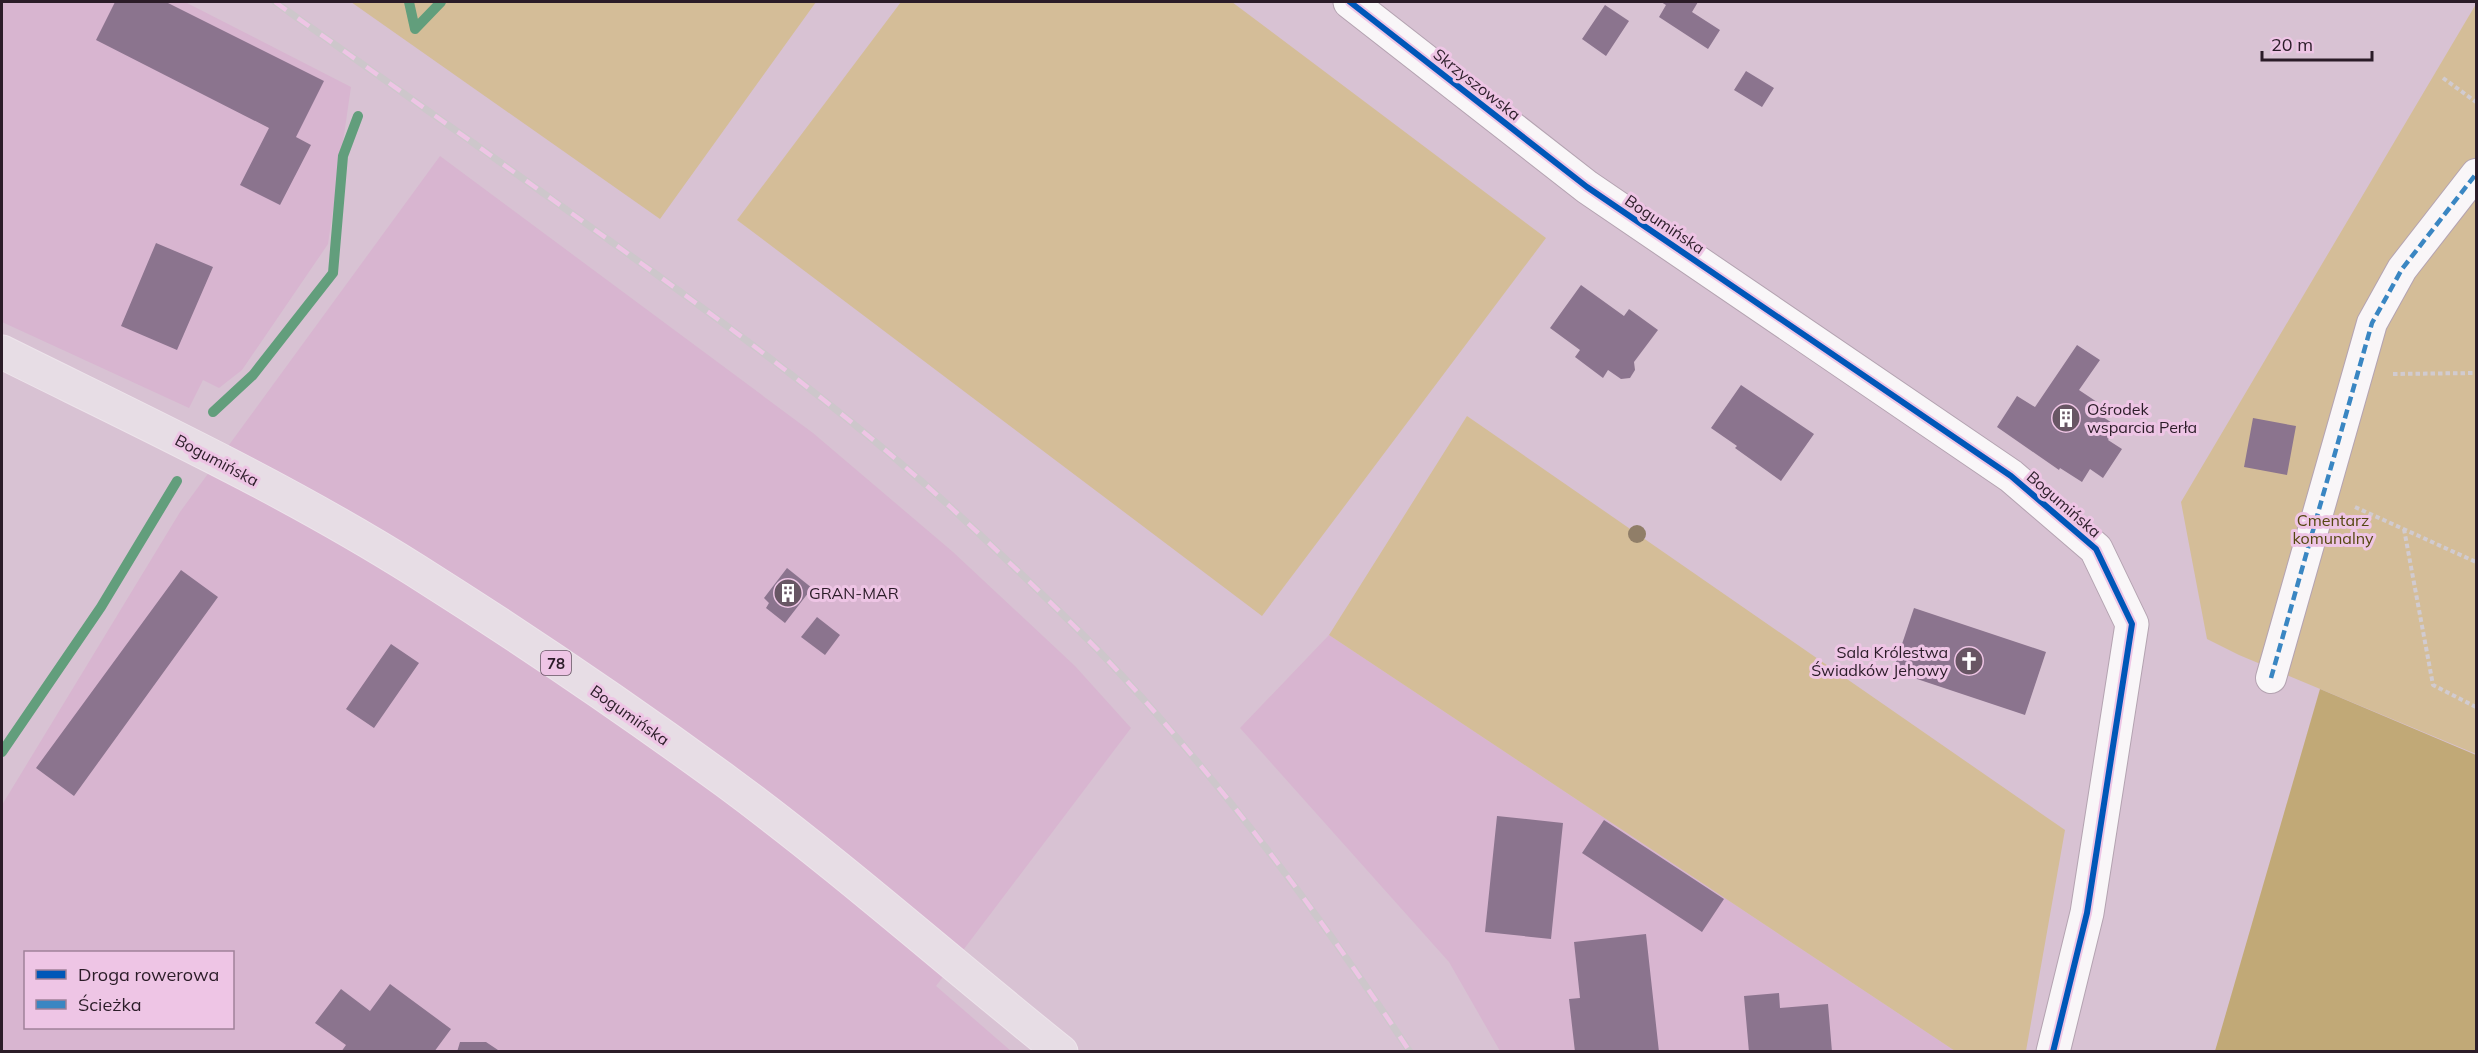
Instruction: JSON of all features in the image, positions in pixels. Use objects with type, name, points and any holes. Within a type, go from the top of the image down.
[{"type":"main road","name":"Bogumińska","points":[[2,352],[107,403],[275,490],[411,568],[521,639],[728,783],[887,908],[1061,1052]]},
{"type":"street","name":"Skrzyszowska","points":[[1350,2],[1587,187]]},
{"type":"street","points":[[2271,678],[2372,323],[2402,269],[2476,174]]},
{"type":"street","name":"Bogumińska","points":[[1587,187],[2011,476],[2096,549],[2132,624],[2087,913],[2052,1052]]},
{"type":"path","points":[[2443,78],[2476,102]]},
{"type":"path","points":[[2358,374],[2476,373]]},
{"type":"path","points":[[2324,494],[2476,562]]},
{"type":"path","points":[[2404,529],[2433,685],[2476,706]]},
{"type":"shaded area","points":[[2,2],[185,2],[351,87],[328,244],[242,370],[219,388],[203,380],[189,408],[2,322]]},
{"type":"shaded area","points":[[440,156],[813,433],[953,552],[1075,666],[1131,728],[936,986],[1011,1051],[2,1051],[2,805],[180,512]]},
{"type":"shaded area","points":[[1329,635],[1955,1051],[1500,1051],[1449,962],[1240,728]]},
{"type":"shaded area","points":[[2320,689],[2476,755],[2476,1051],[2215,1051]]},
{"type":"green space","points":[[351,2],[816,2],[660,219]]},
{"type":"green space","points":[[901,2],[1232,2],[1546,238],[1262,616],[737,220]]},
{"type":"green space","name":"Cmentarz komunalny","points":[[2476,4],[2476,754],[2239,655],[2207,639],[2181,502]]},
{"type":"green space","points":[[1467,416],[2065,830],[2026,1051],[1955,1051],[1329,635]]},
{"type":"building","points":[[115,2],[166,2],[324,81],[296,137],[311,145],[280,205],[240,185],[269,128],[96,40]]},
{"type":"building","points":[[1661,2],[1698,2],[1692,12],[1720,30],[1708,49],[1659,17],[1666,5]]},
{"type":"building","points":[[1605,5],[1629,21],[1606,56],[1582,39]]},
{"type":"building","points":[[1746,71],[1774,88],[1762,107],[1734,90]]},
{"type":"building","points":[[156,243],[213,267],[177,350],[121,326]]},
{"type":"building","points":[[1581,285],[1624,316],[1629,309],[1658,330],[1634,362],[1635,370],[1630,378],[1621,379],[1608,370],[1603,378],[1575,357],[1580,350],[1550,328]]},
{"type":"building","name":"Ośrodek wsparcia Perła","points":[[2077,345],[2100,360],[2079,390],[2097,402],[2092,410],[2117,426],[2108,440],[2122,449],[2103,478],[2090,469],[2082,482],[2060,468],[2059,470],[1997,427],[2017,396],[2035,407]]},
{"type":"building","points":[[1741,385],[1814,434],[1781,481],[1711,428]]},
{"type":"building","points":[[2253,418],[2296,426],[2287,475],[2244,467]]},
{"type":"building","name":"GRAN-MAR","points":[[787,568],[812,588],[785,623],[766,608],[769,603],[764,598]]},
{"type":"building","points":[[181,570],[218,597],[74,796],[36,768]]},
{"type":"building","name":"Sala Królestwa Świadków Jehowy","points":[[1914,608],[2046,652],[2025,715],[1893,671]]},
{"type":"building","points":[[817,617],[840,635],[825,655],[801,637]]},
{"type":"building","points":[[391,644],[419,663],[374,728],[346,709]]},
{"type":"building","points":[[1497,816],[1563,823],[1551,939],[1485,932]]},
{"type":"building","points":[[1604,820],[1724,899],[1702,932],[1582,853]]},
{"type":"building","points":[[1646,934],[1659,1052],[1575,1052],[1569,999],[1580,998],[1574,942]]},
{"type":"building","points":[[390,984],[451,1029],[434,1052],[341,1052],[346,1045],[315,1023],[341,989],[370,1011]]},
{"type":"building","points":[[1779,993],[1780,1008],[1828,1004],[1832,1052],[1749,1052],[1744,996]]},
{"type":"building","points":[[460,1042],[486,1042],[501,1052],[457,1052]]},
{"type":"waterway","points":[[409,2],[415,29]]},
{"type":"waterway","points":[[415,29],[441,2]]},
{"type":"waterway","points":[[213,412],[253,375],[333,273],[343,156],[358,116]]},
{"type":"waterway","points":[[2,752],[101,607],[177,481]]},
{"type":"railway","points":[[275,2],[737,333],[865,433],[946,503],[1098,650],[1183,745],[1224,794],[1301,895],[1410,1052]]},
{"type":"marked path","points":[[2271,678],[2372,323],[2402,269],[2476,174]]},
{"type":"cycle path","points":[[1350,2],[1587,187],[2011,476],[2096,549],[2132,624],[2087,913],[2053,1052]]},
{"type":"place","name":"Ośrodek wsparcia Perła","points":[[2066,418]]},
{"type":"place","name":"GRAN-MAR","points":[[788,593]]},
{"type":"place","name":"Sala Królestwa Świadków Jehowy","points":[[1969,661]]}]
